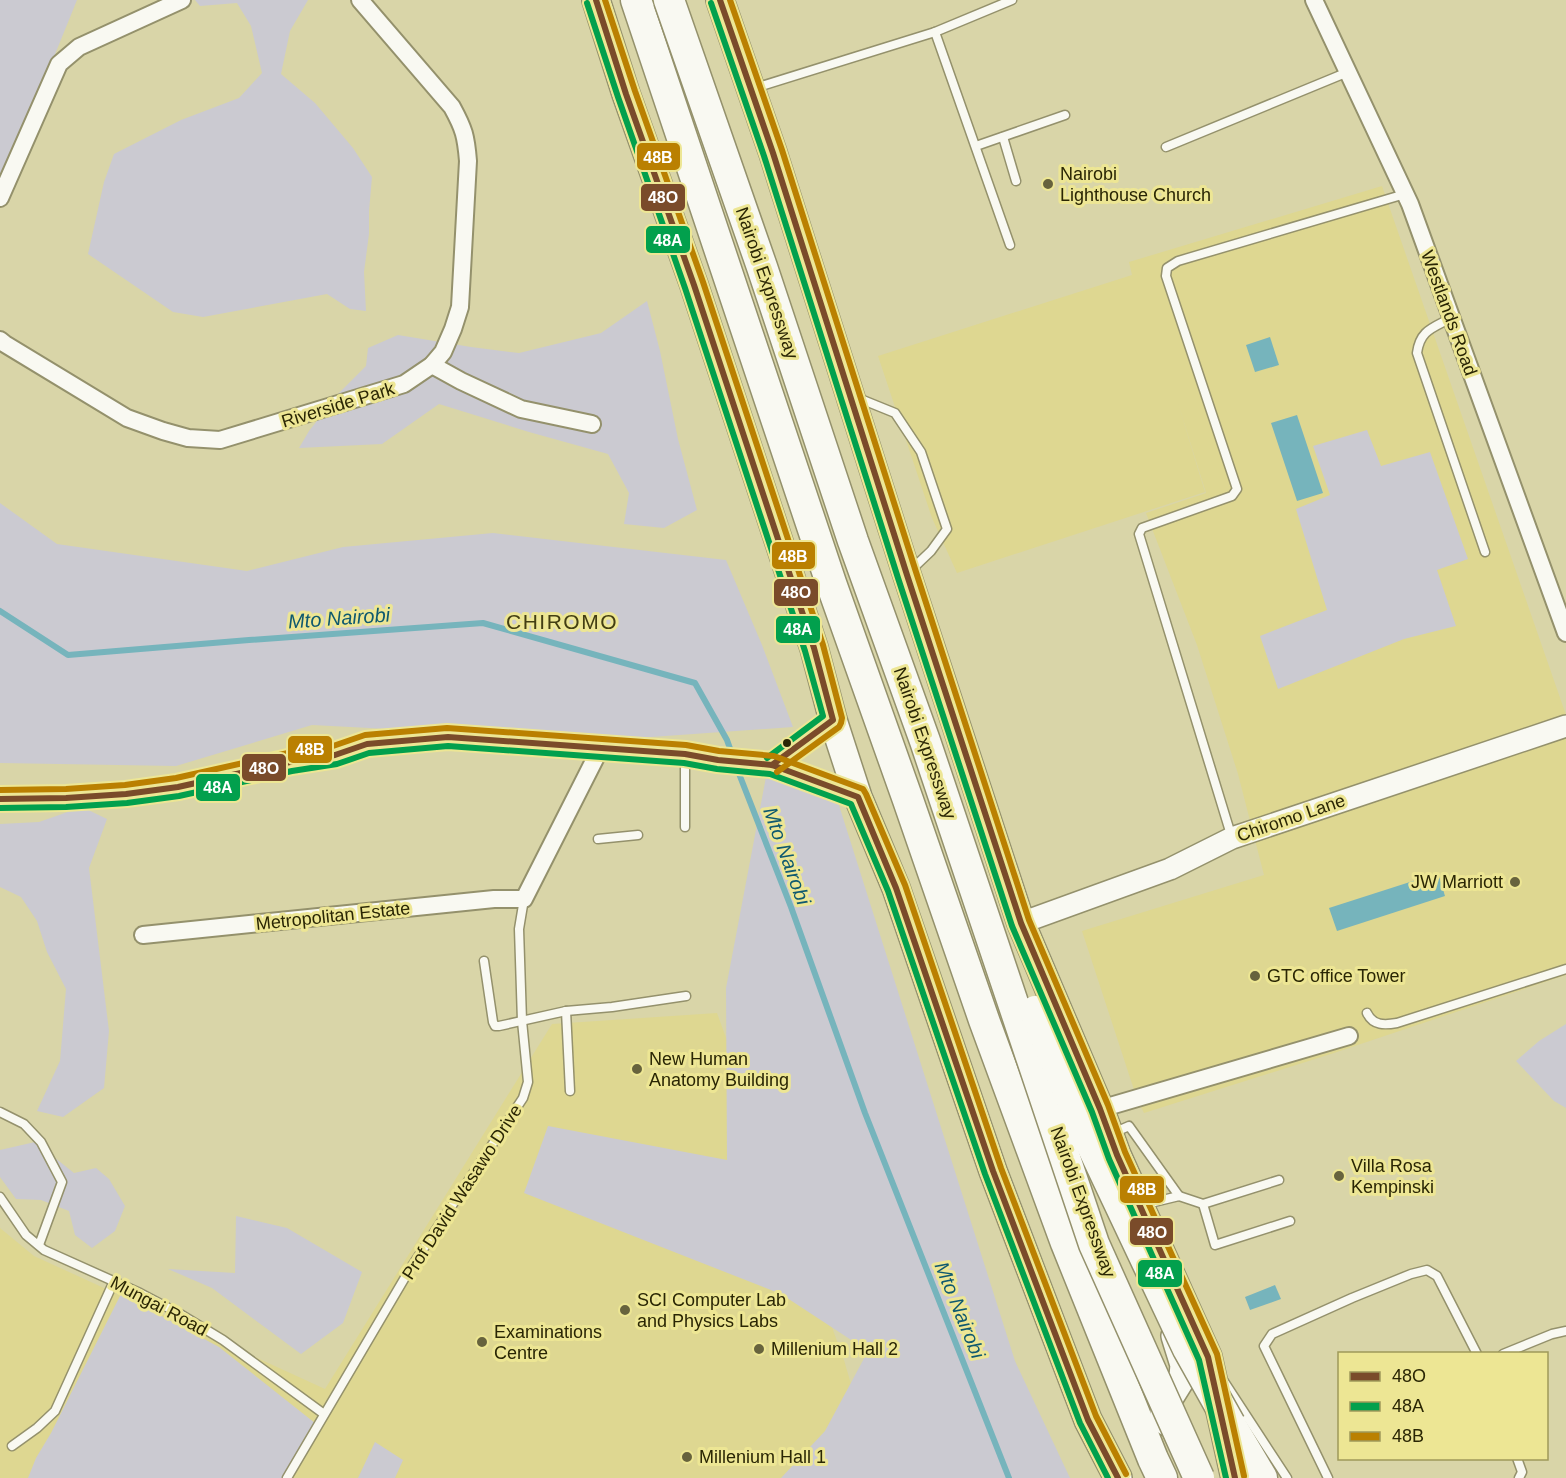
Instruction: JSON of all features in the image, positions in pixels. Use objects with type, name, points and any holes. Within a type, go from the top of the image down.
[{"type":"highway","points":[[596,0],[626,94],[694,285],[814,648],[833,720],[858,797],[896,888],[993,1171],[1088,1420],[1118,1478]]},
{"type":"highway","name":"Nairobi Expressway","points":[[636,0],[827,572],[984,1020],[1066,1244],[1162,1478]]},
{"type":"highway","name":"Nairobi Expressway","points":[[669,0],[762,267],[853,541],[925,741],[1095,1244],[1199,1478]]},
{"type":"highway","points":[[720,0],[773,153],[907,575],[1022,923],[1140,1206],[1209,1357],[1235,1478]]},
{"type":"highway","points":[[925,741],[1085,1131],[1188,1349],[1262,1478]]},
{"type":"highway","points":[[1114,1145],[1135,1225],[1184,1365],[1183,1376],[1165,1405],[1164,1413],[1189,1478]]},
{"type":"street","points":[[0,198],[59,64],[79,47],[182,0]]},
{"type":"street","name":"Riverside Park","points":[[0,340],[127,418],[188,438],[210,440],[220,440],[381,392],[404,384],[432,365],[443,352],[460,307],[468,161],[467,139],[452,107],[360,0]]},
{"type":"street","name":"Westlands Road","points":[[1314,0],[1405,194],[1566,633]]},
{"type":"street","points":[[432,365],[460,381],[522,409],[592,424]]},
{"type":"street","points":[[766,764],[833,720]]},
{"type":"street","name":"Chiromo Lane","points":[[1022,923],[1170,869],[1232,838],[1566,726]]},
{"type":"street","points":[[0,799],[126,794],[178,787],[290,762],[335,755],[367,744],[447,737],[685,754],[718,760],[766,764],[858,797]]},
{"type":"street","name":"Prof David Wasawo Drive","points":[[524,899],[600,749]]},
{"type":"street","name":"Metropolitan Estate","points":[[143,935],[494,899],[524,899]]},
{"type":"street","points":[[1100,1109],[1349,1036]]},
{"type":"lane","points":[[751,89],[935,32],[1012,0]]},
{"type":"lane","points":[[935,32],[1010,245]]},
{"type":"lane","points":[[1166,147],[1349,72]]},
{"type":"lane","points":[[976,146],[1065,115]]},
{"type":"lane","points":[[1003,137],[1016,180]]},
{"type":"lane","points":[[1232,838],[1139,534],[1142,528],[1232,496],[1237,489],[1166,276],[1167,268],[1178,261],[1405,194]]},
{"type":"lane","points":[[1451,318],[1422,336],[1418,343],[1417,353],[1485,552]]},
{"type":"lane","points":[[849,394],[895,413],[921,452],[947,529],[931,551],[907,575]]},
{"type":"lane","points":[[685,754],[685,827]]},
{"type":"lane","points":[[597,838],[638,835]]},
{"type":"lane","name":"Prof David Wasawo Drive","points":[[287,1478],[410,1269],[523,1098],[528,1083],[522,1021],[519,929],[524,899]]},
{"type":"lane","points":[[484,961],[495,1026],[566,1011],[686,996]]},
{"type":"lane","points":[[1367,1013],[1376,1022],[1385,1025],[1397,1023],[1566,969]]},
{"type":"lane","points":[[566,1011],[570,1091]]},
{"type":"lane","points":[[0,1112],[24,1124],[41,1142],[62,1182],[39,1245]]},
{"type":"lane","points":[[1114,1145],[1129,1126],[1179,1196]]},
{"type":"lane","points":[[1140,1206],[1179,1196],[1203,1204],[1279,1180]]},
{"type":"lane","name":"Mungai Road","points":[[0,1197],[26,1235],[44,1250],[140,1293],[180,1314],[222,1340],[324,1414]]},
{"type":"lane","points":[[1203,1204],[1215,1245],[1290,1221]]},
{"type":"lane","points":[[1328,1478],[1264,1346],[1272,1334],[1352,1298],[1411,1274],[1427,1270],[1437,1275],[1477,1352]]},
{"type":"lane","points":[[12,1446],[55,1411],[114,1281]]},
{"type":"lane","points":[[1506,1352],[1566,1331]]},
{"type":"lane","points":[[1209,1357],[1287,1478]]},
{"type":"lane","points":[[1518,1460],[1522,1472],[1519,1478]]},
{"type":"shaded area","points":[[0,0],[77,0],[0,194]]},
{"type":"shaded area","points":[[195,0],[308,0],[290,31],[281,74],[315,103],[353,148],[372,177],[364,272],[366,311],[350,309],[327,294],[203,317],[173,312],[88,254],[104,182],[114,154],[181,120],[239,98],[262,73],[251,26],[237,3],[200,6]]},
{"type":"shaded area","points":[[1382,186],[1566,715],[1566,975],[1334,1053],[1144,1113],[1137,1099],[1082,931],[1264,875],[1238,774],[1197,645],[1146,513],[1206,493],[1177,400],[1205,492],[957,573],[932,518],[878,356],[1132,275],[1129,262]]},
{"type":"shaded area","points":[[647,301],[678,439],[697,510],[664,528],[624,524],[629,493],[608,454],[439,404],[382,444],[299,448],[309,431],[339,393],[366,366],[368,348],[398,335],[519,353],[601,333]]},
{"type":"shaded area","points":[[1367,430],[1381,466],[1430,452],[1468,559],[1437,570],[1456,626],[1404,639],[1278,689],[1260,636],[1327,610],[1296,509],[1330,495],[1313,446]]},
{"type":"shaded area","points":[[0,503],[57,544],[247,571],[343,547],[493,533],[726,560],[793,727],[623,739],[312,725],[176,766],[0,763]]},
{"type":"shaded area","points":[[766,777],[831,780],[1015,1361],[1070,1478],[781,1478],[825,1431],[868,1351],[781,1294],[524,1193],[548,1126],[727,1160],[726,988]]},
{"type":"shaded area","points":[[82,807],[107,819],[89,868],[109,1031],[104,1088],[63,1117],[37,1111],[60,1061],[66,989],[47,952],[37,921],[21,897],[0,887],[0,824],[39,822]]},
{"type":"shaded area","points":[[717,1013],[844,1360],[878,1478],[0,1478],[0,1228],[34,1256],[325,1389],[552,1024]]},
{"type":"shaded area","points":[[1566,1024],[1566,1108],[1554,1101],[1516,1061],[1539,1041]]},
{"type":"shaded area","points":[[35,1142],[74,1173],[96,1168],[109,1179],[125,1206],[115,1231],[92,1248],[75,1235],[69,1211],[41,1200],[16,1199],[0,1177],[0,1150]]},
{"type":"shaded area","points":[[236,1216],[287,1228],[362,1272],[343,1323],[301,1354],[212,1288],[168,1269],[235,1273]]},
{"type":"shaded area","points":[[121,1294],[219,1347],[320,1427],[292,1478],[28,1478],[36,1458],[51,1433]]},
{"type":"shaded area","points":[[375,1442],[403,1460],[395,1478],[358,1478]]},
{"type":"water","points":[[1270,337],[1279,365],[1255,372],[1246,345]]},
{"type":"water","points":[[1297,415],[1323,493],[1297,501],[1271,423]]},
{"type":"water","points":[[1438,873],[1445,896],[1337,931],[1329,908]]},
{"type":"water","points":[[1275,1285],[1281,1299],[1250,1310],[1245,1297]]},
{"type":"waterway","name":"Mto Nairobi","points":[[0,611],[68,655],[483,623],[695,683],[727,740],[733,757]]},
{"type":"waterway","name":"Mto Nairobi","points":[[736,766],[791,907],[865,1113],[1009,1478]]},
{"type":"transit line","name":"48O","points":[[596,0],[626,94],[694,285],[814,648],[833,720],[772,765]]},
{"type":"transit line","name":"48B","points":[[605,0],[703,282],[823,645],[842,718],[839,727],[777,772]]},
{"type":"transit line","name":"48O","points":[[720,0],[773,153],[907,575],[1021,923],[1100,1109],[1117,1155],[1208,1357],[1235,1478]]},
{"type":"transit line","name":"48B","points":[[730,0],[782,150],[1029,920],[1108,1105],[1125,1152],[1217,1354],[1244,1476]]},
{"type":"transit line","name":"48A","points":[[587,3],[685,288],[805,651],[823,716],[767,758]]},
{"type":"transit line","name":"48A","points":[[711,3],[764,156],[898,578],[1012,926],[1092,1112],[1109,1159],[1199,1360],[1226,1478]]},
{"type":"transit line","name":"48B","points":[[0,790],[125,785],[176,778],[288,753],[333,746],[365,735],[447,728],[686,745],[719,751],[774,756],[863,789],[905,885],[1001,1168],[1096,1416],[1126,1474]]},
{"type":"transit line","name":"48O","points":[[0,799],[126,794],[178,787],[290,762],[335,755],[367,744],[448,737],[685,754],[718,760],[772,765],[858,797],[896,888],[993,1171],[1088,1420],[1118,1478]]},
{"type":"transit line","name":"48A","points":[[0,808],[127,803],[179,796],[292,771],[337,764],[369,753],[448,746],[684,763],[770,774],[851,804],[888,891],[985,1174],[1080,1423],[1108,1478]]},
{"type":"place","name":"Nairobi Lighthouse Church","points":[[1048,184]]},
{"type":"place","name":"JW Marriott","points":[[1515,882]]},
{"type":"place","name":"GTC office Tower","points":[[1255,976]]},
{"type":"place","name":"New Human Anatomy Building","points":[[637,1069]]},
{"type":"place","name":"Villa Rosa Kempinski","points":[[1339,1176]]},
{"type":"place","name":"SCI Computer Lab and Physics Labs","points":[[625,1310]]},
{"type":"place","name":"Examinations Centre","points":[[482,1342]]},
{"type":"place","name":"Millenium Hall 2","points":[[759,1349]]},
{"type":"place","name":"Millenium Hall 1","points":[[687,1457]]},
{"type":"district","name":"CHIROMO","points":[[562,621]]}]
